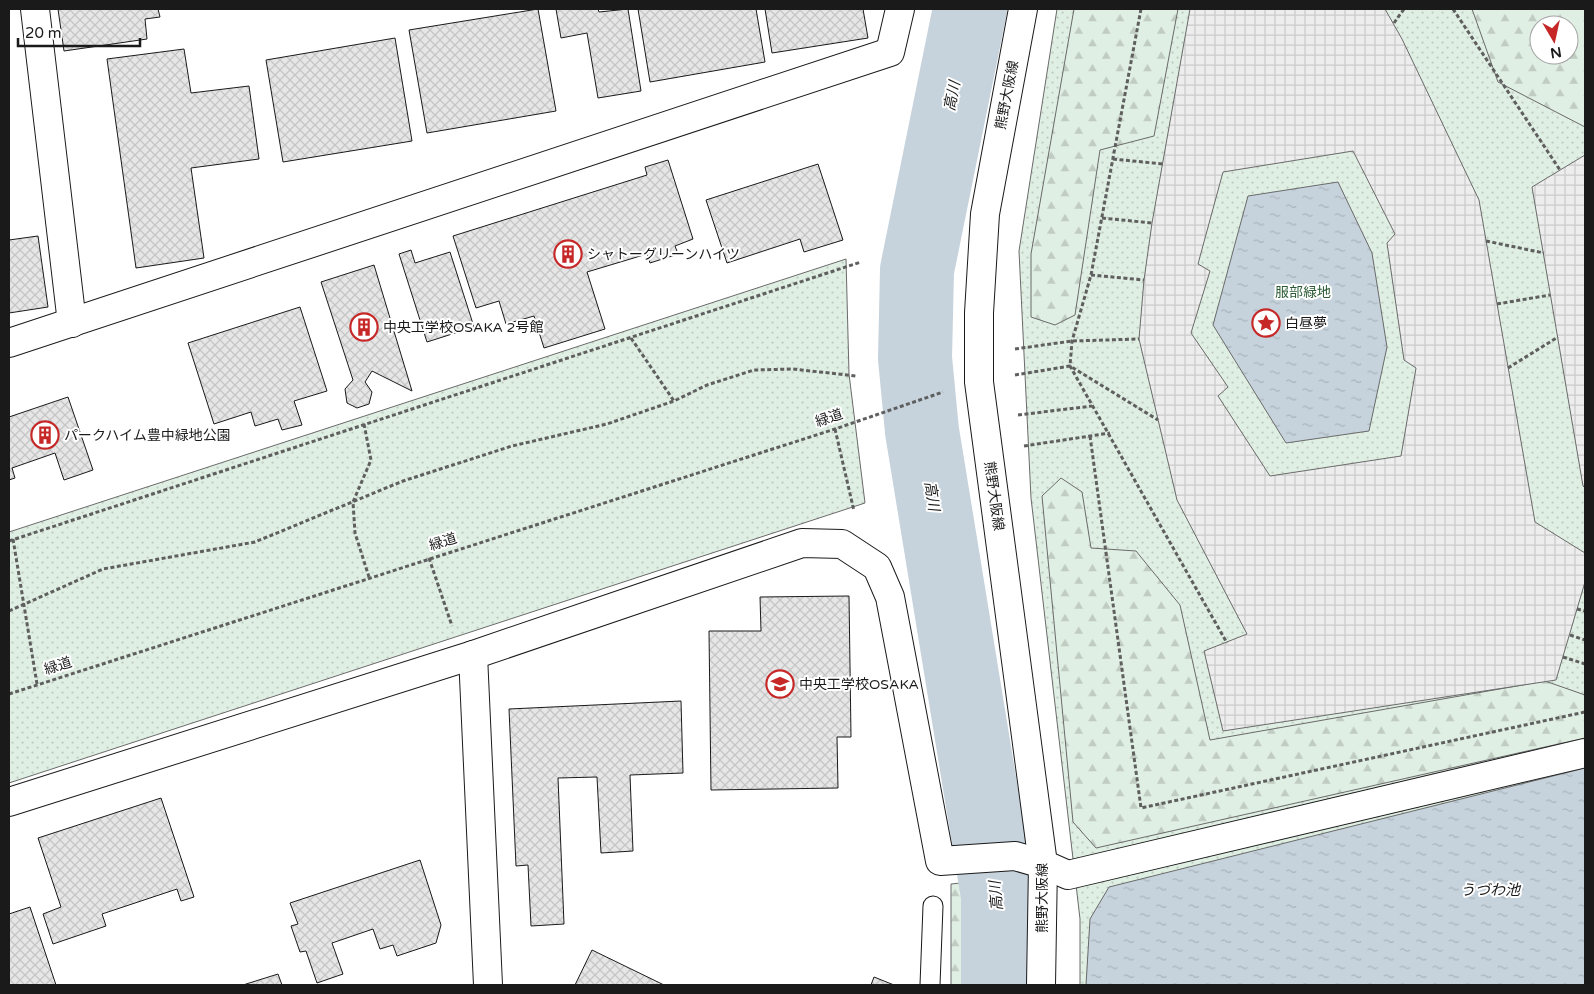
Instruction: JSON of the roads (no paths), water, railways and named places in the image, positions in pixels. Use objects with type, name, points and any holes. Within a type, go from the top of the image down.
[{"type":"street","points":[[35,9],[72,322]]},
{"type":"street","points":[[9,343],[890,52],[900,9]]},
{"type":"street","name":"熊野大阪線","points":[[1023,9],[985,214],[979,313],[979,382],[1043,864],[1041,985]]},
{"type":"street","points":[[9,802],[473,655],[802,544],[842,544],[876,567],[890,597],[940,861],[1016,856],[1043,864],[1068,875],[1585,753]]},
{"type":"street","points":[[473,655],[488,985]]},
{"type":"street","points":[[1043,864],[1585,737]]},
{"type":"lane","points":[[930,985],[932,906]]},
{"type":"water","points":[[1338,182],[1372,253],[1387,347],[1369,431],[1286,443],[1213,325],[1248,196]]},
{"type":"water","name":"うづわ池","points":[[1585,768],[1585,985],[1086,985],[1090,919],[1109,887]]},
{"type":"waterway","name":"高川","points":[[970,9],[917,270],[915,358],[922,431],[998,896],[998,985]]},
{"type":"place","name":"シャトーグリーンハイツ","points":[[568,254]]},
{"type":"place","name":"白昼夢","points":[[1266,323]]},
{"type":"place","name":"中央工学校OSAKA 2号館","points":[[364,327]]},
{"type":"place","name":"パークハイム豊中緑地公園","points":[[45,435]]},
{"type":"place","name":"中央工学校OSAKA","points":[[780,684]]},
{"type":"park label","name":"服部緑地","points":[[1303,292]]}]
